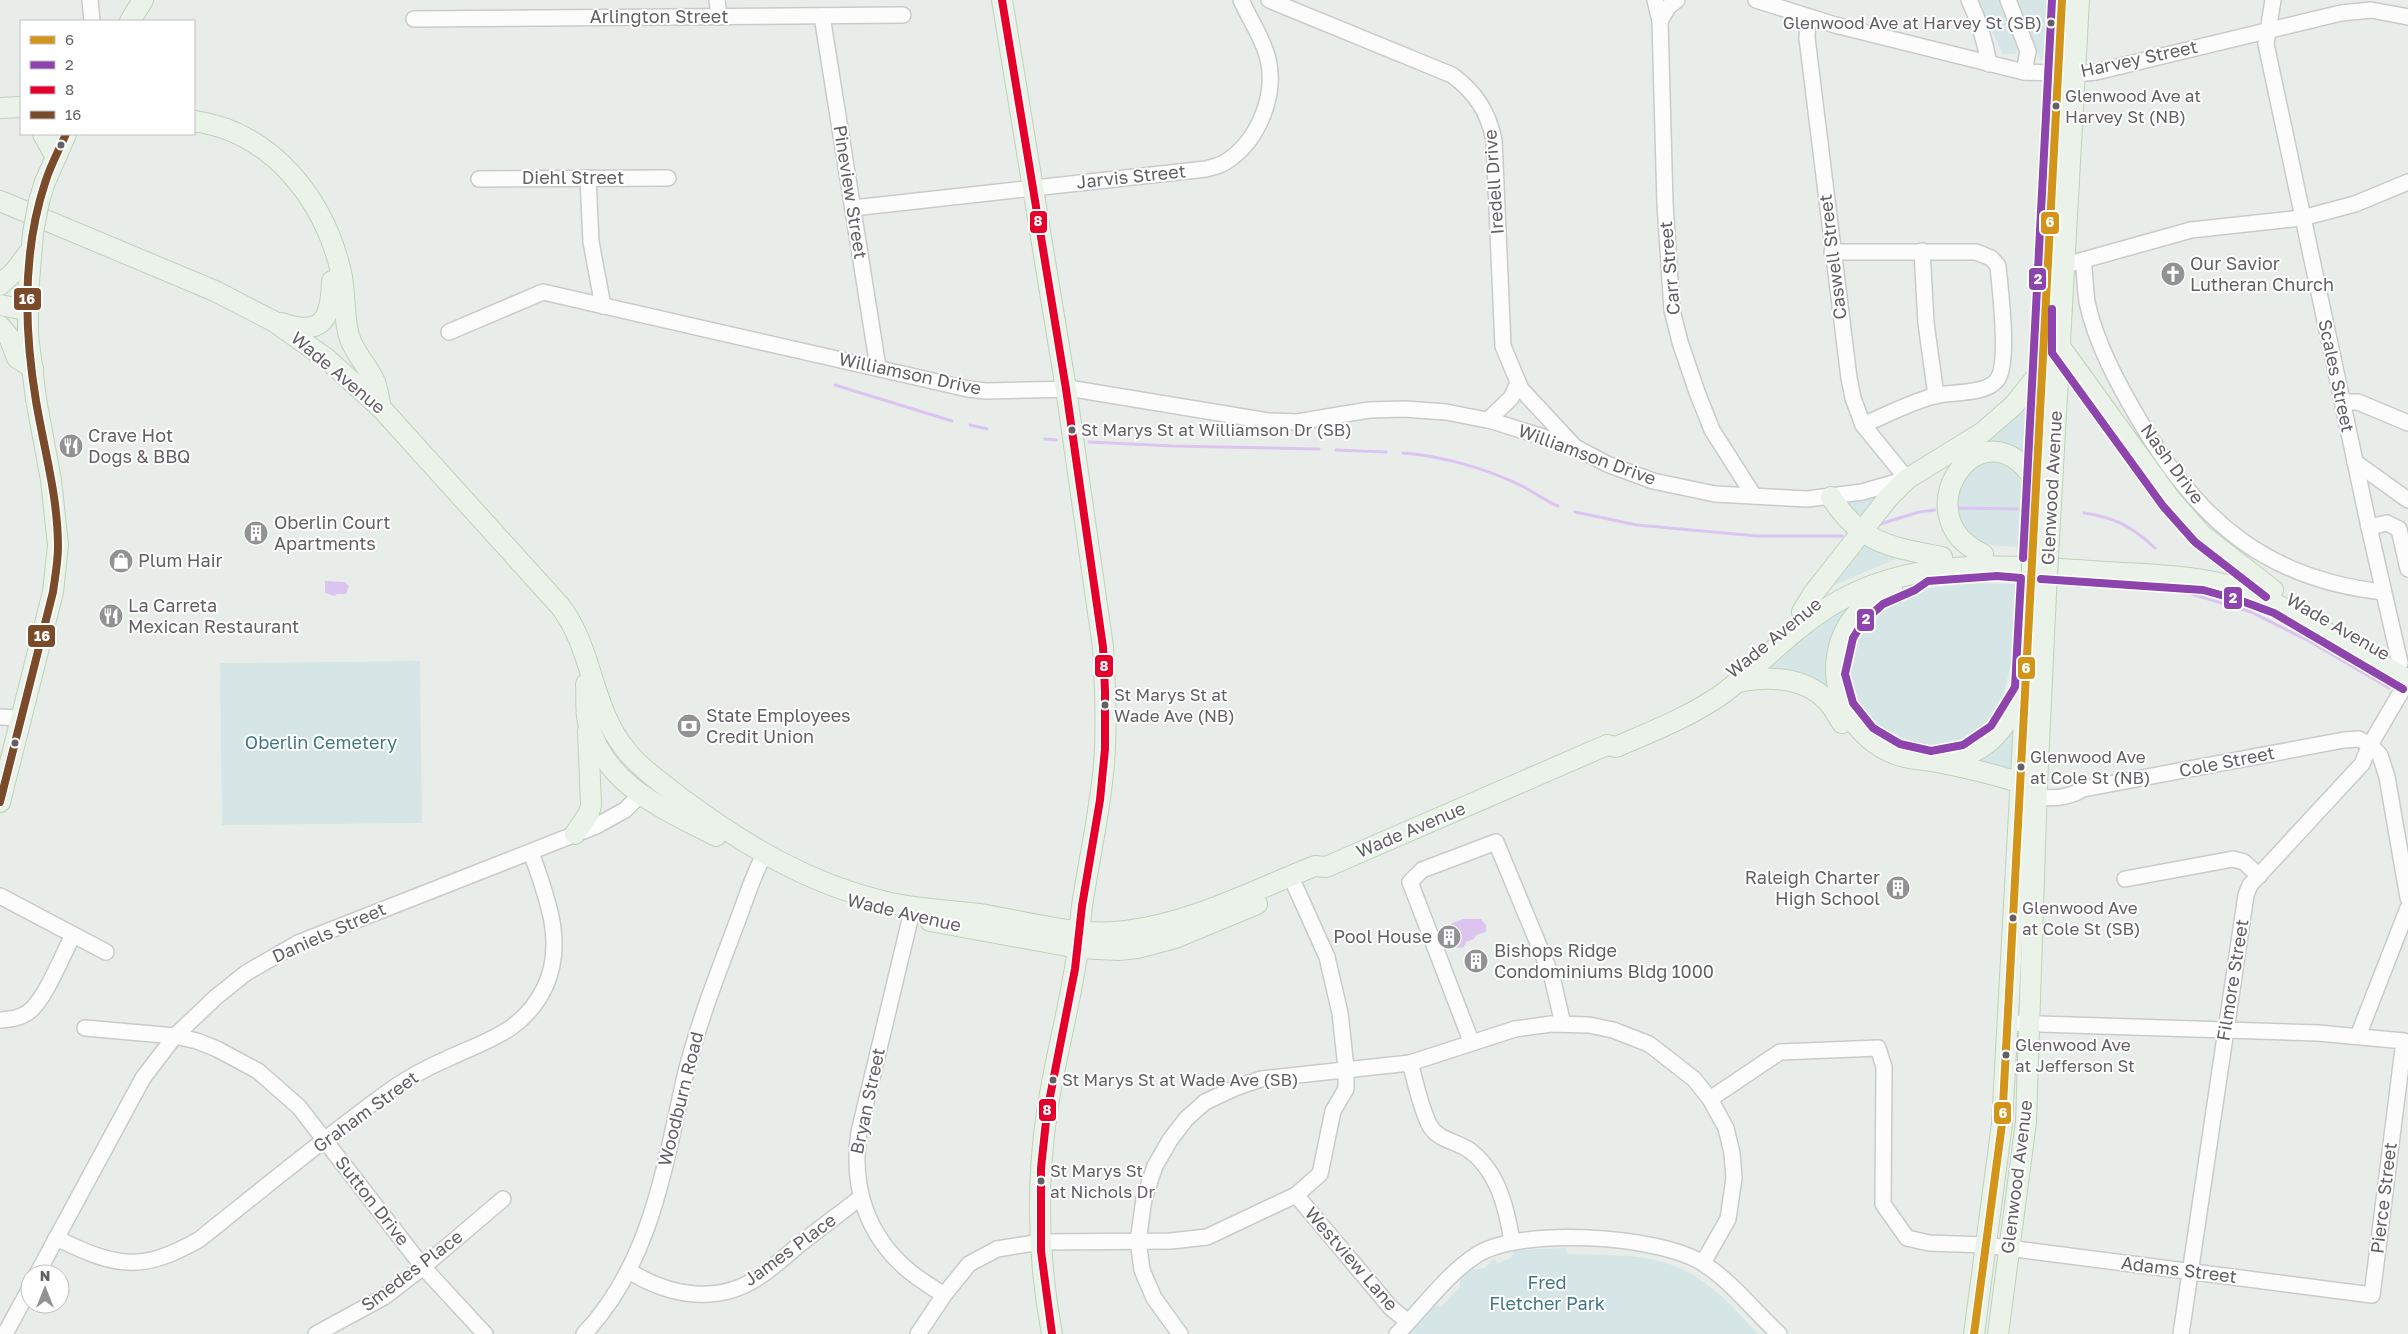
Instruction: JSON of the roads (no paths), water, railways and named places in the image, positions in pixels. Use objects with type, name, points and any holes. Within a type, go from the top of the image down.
[{"type":"main road","points":[[131,20],[143,0]]},
{"type":"main road","points":[[1002,0],[1066,389],[1100,628],[1106,690],[1104,764],[1079,939],[1047,1111],[1039,1196],[1044,1280],[1052,1334]]},
{"type":"main road","name":"Glenwood Avenue","points":[[2041,539],[2037,484],[2074,262],[2062,0]]},
{"type":"main road","name":"Glenwood Avenue","points":[[1974,1334],[2002,1124],[2008,1023],[2028,790],[2049,405],[2043,361],[2066,73],[2079,0]]},
{"type":"main road","points":[[195,121],[235,133],[255,143],[277,158],[307,193],[331,237],[342,273],[349,335],[353,346],[375,382],[381,408]]},
{"type":"main road","points":[[44,135],[56,157]]},
{"type":"main road","points":[[0,802],[53,592],[58,545],[51,480],[32,368],[27,314],[30,250],[35,220],[45,182],[66,135]]},
{"type":"main road","name":"Wade Avenue","points":[[0,201],[215,291],[276,322],[327,359],[381,408],[560,606],[575,628],[601,705],[612,729],[626,750],[651,775],[762,858]]},
{"type":"main road","points":[[276,322],[305,328],[322,322],[329,314],[332,281],[331,237]]},
{"type":"main road","points":[[0,285],[15,271],[30,250]]},
{"type":"main road","points":[[0,305],[27,314]]},
{"type":"main road","points":[[0,315],[27,314]]},
{"type":"main road","points":[[0,326],[9,337],[17,358],[32,368]]},
{"type":"main road","points":[[2061,348],[2189,522],[2202,535],[2273,590]]},
{"type":"main road","points":[[1802,612],[1813,594],[1861,531],[1907,479],[1983,432],[2014,405],[2037,376],[2043,361]]},
{"type":"main road","points":[[2014,405],[2027,402],[2049,405]]},
{"type":"main road","points":[[1907,479],[1971,453],[2001,453],[2011,456],[2028,468],[2037,484]]},
{"type":"main road","points":[[1983,554],[1966,544],[1954,530],[1948,503],[1951,486],[1959,468],[1967,460],[1985,453]]},
{"type":"main road","points":[[1831,496],[1861,531],[1889,547],[1942,557]]},
{"type":"main road","name":"Wade Avenue","points":[[1607,745],[1611,737],[1686,704],[1705,693],[1802,612],[1838,589],[1876,572],[1905,563],[1942,557],[1983,554],[2197,567],[2236,576],[2273,590],[2406,673]]},
{"type":"main road","name":"Wade Avenue","points":[[1079,939],[1160,924],[1238,898],[1315,866],[1326,866],[1607,745],[1616,747],[1675,722],[1712,701],[1737,682],[1794,630],[1829,607],[1849,595],[1886,580],[1924,571],[1996,566],[2184,577],[2214,582],[2242,590],[2278,604],[2406,673]]},
{"type":"main road","points":[[1924,571],[1915,581],[1891,589],[1873,599],[1855,615],[1840,642],[1836,669],[1838,688],[1845,707],[1864,734],[1895,754],[1934,761],[2028,790]]},
{"type":"main road","name":"Glenwood Avenue","points":[[1998,1334],[2026,1122],[2031,1023],[2028,790],[2024,694],[2038,593]]},
{"type":"main road","name":"Wade Avenue","points":[[586,659],[588,721],[608,764],[621,779],[640,795],[828,894],[856,904],[912,912],[983,915],[1119,950],[1156,944],[1211,924],[1319,876],[1326,866]]},
{"type":"main road","points":[[1737,682],[1769,678],[1800,684],[1824,697],[1855,740],[1881,758],[1902,766],[2028,790]]},
{"type":"main road","points":[[1934,761],[1963,757],[1992,741],[2006,724],[2024,694]]},
{"type":"main road","points":[[601,705],[603,729],[608,744],[631,776],[640,795],[656,792],[705,816]]},
{"type":"main road","points":[[575,834],[589,813],[591,805],[588,721]]},
{"type":"street","points":[[90,0],[92,20]]},
{"type":"street","points":[[717,0],[719,17]]},
{"type":"street","name":"Jarvis Street","points":[[853,208],[1206,168],[1223,163],[1241,149],[1257,129],[1269,92],[1268,60],[1261,39],[1241,0]]},
{"type":"street","name":"Iredell Drive","points":[[1269,0],[1452,75],[1469,87],[1483,106],[1494,140],[1503,346],[1521,389],[1575,447]]},
{"type":"street","name":"Carr Street","points":[[1655,0],[1660,21],[1665,204],[1672,310],[1696,392],[1712,430],[1754,496]]},
{"type":"street","points":[[1660,21],[1668,7],[1677,0]]},
{"type":"street","name":"Harvey Street","points":[[1756,0],[1808,18],[2024,72],[2096,72],[2341,13],[2371,10],[2408,17]]},
{"type":"street","points":[[1969,0],[1984,35],[1989,64]]},
{"type":"street","points":[[2008,0],[2028,51],[2024,72]]},
{"type":"street","name":"Scales Street","points":[[2273,0],[2266,44],[2368,526],[2383,592],[2406,673]]},
{"type":"street","name":"Arlington Street","points":[[414,19],[903,15]]},
{"type":"street","name":"Pineview Street","points":[[822,16],[878,367]]},
{"type":"street","name":"Caswell Street","points":[[1808,18],[1807,38],[1848,378],[1863,425],[1907,479]]},
{"type":"street","points":[[588,178],[591,242],[604,306]]},
{"type":"street","name":"Diehl Street","points":[[479,179],[668,178]]},
{"type":"street","points":[[2074,262],[2190,230],[2302,218],[2355,204],[2408,182]]},
{"type":"street","points":[[1922,251],[1926,323],[1936,396]]},
{"type":"street","points":[[1832,252],[1976,252],[1991,258],[1998,266],[2001,298],[2002,353],[2001,372],[1996,382],[1984,388],[1936,396],[1863,425]]},
{"type":"street","name":"Nash Drive","points":[[2074,262],[2092,319],[2113,372],[2155,446],[2180,483],[2210,516],[2237,538],[2298,572],[2353,589],[2383,592]]},
{"type":"street","name":"Williamson Drive","points":[[450,332],[543,292],[986,391],[1066,389],[1268,421],[1297,422],[1369,410],[1404,409],[1446,412],[1488,420],[1575,447],[1607,464],[1654,481],[1706,492],[1807,499],[1862,492],[1907,479]]},
{"type":"street","points":[[1488,420],[1511,398],[1518,383]]},
{"type":"street","points":[[2342,402],[2358,402],[2408,423]]},
{"type":"street","points":[[2355,462],[2408,500]]},
{"type":"street","points":[[2368,526],[2387,523],[2398,529],[2408,569]]},
{"type":"street","name":"Filmore Street","points":[[2181,1334],[2246,895],[2250,885],[2362,764],[2406,673]]},
{"type":"street","points":[[0,716],[22,718]]},
{"type":"street","name":"Cole Street","points":[[2028,790],[2048,799],[2075,794],[2083,789],[2344,740],[2359,738],[2370,745]]},
{"type":"street","points":[[2370,745],[2380,755],[2387,777],[2408,898]]},
{"type":"street","name":"Daniels Street","points":[[42,1264],[143,1078],[195,1015],[230,985],[269,958],[298,943],[615,817],[640,795]]},
{"type":"street","points":[[1471,1041],[1410,882],[1422,870],[1496,842],[1552,977],[1562,1024]]},
{"type":"street","name":"Graham Street","points":[[56,1238],[88,1254],[119,1262],[146,1262],[170,1256],[200,1239],[325,1140],[406,1080],[450,1057],[500,1035],[520,1021],[530,1010],[550,974],[555,939],[550,910],[531,852]]},
{"type":"street","name":"Woodburn Road","points":[[584,1334],[608,1305],[629,1271],[648,1227],[658,1197],[686,1076],[705,1006],[762,858]]},
{"type":"street","points":[[2124,879],[2233,860],[2244,862],[2259,876]]},
{"type":"street","points":[[918,1334],[944,1295],[976,1258],[1009,1245],[1041,1242],[1171,1241],[1207,1237],[1296,1195],[1320,1174],[1333,1111],[1346,1089],[1346,1068],[1340,1013],[1327,957],[1295,886]]},
{"type":"street","points":[[0,896],[106,952]]},
{"type":"street","points":[[2008,1023],[2225,1029],[2358,1036],[2408,908]]},
{"type":"street","name":"Bryan Street","points":[[912,912],[859,1132],[856,1169],[861,1197],[869,1220],[888,1249],[910,1272],[944,1295]]},
{"type":"street","points":[[0,1020],[15,1019],[28,1012],[44,993],[73,935]]},
{"type":"street","points":[[1180,1334],[1154,1298],[1142,1270],[1138,1241],[1144,1199],[1155,1166],[1170,1140],[1186,1119],[1205,1102],[1235,1088],[1261,1079],[1346,1068],[1410,1063],[1471,1041],[1515,1029],[1562,1024],[1613,1030],[1649,1044],[1692,1078],[1710,1099],[1726,1128],[1734,1178],[1728,1219],[1703,1263]]},
{"type":"street","name":"Sutton Drive","points":[[85,1028],[176,1036],[197,1041],[217,1049],[258,1072],[294,1102],[423,1267],[485,1334]]},
{"type":"street","name":"Pierce Street","points":[[2358,1036],[2404,1042],[2372,1295]]},
{"type":"street","name":"Adams Street","points":[[1710,1099],[1780,1052],[1878,1048],[1884,1067],[1883,1204],[1907,1238],[1929,1243],[1986,1245],[2372,1295]]},
{"type":"street","points":[[1410,1063],[1430,1126],[1438,1135],[1467,1149],[1492,1178],[1506,1205],[1512,1242]]},
{"type":"street","name":"Westview Lane","points":[[1296,1195],[1391,1308],[1408,1322]]},
{"type":"street","name":"James Place","points":[[629,1271],[656,1285],[691,1295],[716,1294],[741,1287],[762,1275],[861,1197]]},
{"type":"street","name":"Smedes Place","points":[[316,1334],[384,1297],[423,1267],[503,1199]]},
{"type":"street","points":[[1397,1334],[1439,1288],[1476,1255],[1500,1244],[1561,1239],[1614,1239],[1644,1242],[1671,1250],[1703,1263],[1736,1291],[1779,1334]]},
{"type":"street","points":[[5,1334],[20,1306]]},
{"type":"waterway","points":[[835,385],[952,421]]},
{"type":"waterway","points":[[970,425],[987,429]]},
{"type":"waterway","points":[[1045,439],[1056,440]]},
{"type":"waterway","points":[[1089,442],[1319,449]]},
{"type":"waterway","points":[[1336,450],[1386,452]]},
{"type":"waterway","points":[[1403,453],[1449,460],[1480,469],[1510,480],[1558,506]]},
{"type":"waterway","points":[[1959,508],[2017,509]]},
{"type":"waterway","points":[[1877,525],[1919,512],[1935,510]]},
{"type":"waterway","points":[[1575,512],[1637,525],[1757,536],[1842,536]]},
{"type":"waterway","points":[[2084,513],[2114,520],[2139,534],[2155,548]]},
{"type":"waterway","points":[[2172,588],[2251,612],[2309,641],[2389,688]]},
{"type":"place","name":"Glenwood Ave at Harvey St (SB)","points":[[2051,23]]},
{"type":"place","name":"Glenwood Ave at Harvey St (NB)","points":[[2056,106]]},
{"type":"place","name":"Our Savior Lutheran Church","points":[[2173,274]]},
{"type":"place","name":"St Marys St at Williamson Dr (SB)","points":[[1072,430]]},
{"type":"place","name":"Crave Hot Dogs & BBQ","points":[[71,446]]},
{"type":"place","name":"Oberlin Court Apartments","points":[[256,533]]},
{"type":"place","name":"Plum Hair","points":[[121,561]]},
{"type":"place","name":"La Carreta Mexican Restaurant","points":[[111,616]]},
{"type":"place","name":"St Marys St at Wade Ave (NB)","points":[[1105,705]]},
{"type":"place","name":"State Employees Credit Union","points":[[689,726]]},
{"type":"place","name":"Glenwood Ave at Cole St (NB)","points":[[2021,767]]},
{"type":"place","name":"Raleigh Charter High School","points":[[1898,888]]},
{"type":"place","name":"Glenwood Ave at Cole St (SB)","points":[[2013,918]]},
{"type":"place","name":"Pool House","points":[[1449,937]]},
{"type":"place","name":"Bishops Ridge Condominiums Bldg 1000","points":[[1476,961]]},
{"type":"place","name":"Glenwood Ave at Jefferson St","points":[[2006,1055]]},
{"type":"place","name":"St Marys St at Wade Ave (SB)","points":[[1053,1080]]},
{"type":"place","name":"St Marys St at Nichols Dr","points":[[1041,1181]]},
{"type":"park label","name":"Oberlin Cemetery","points":[[321,743]]},
{"type":"park label","name":"Fred Fletcher Park","points":[[1547,1294]]}]
